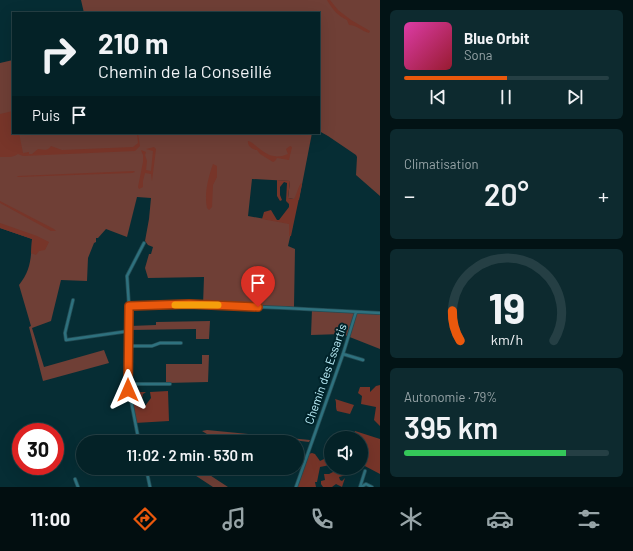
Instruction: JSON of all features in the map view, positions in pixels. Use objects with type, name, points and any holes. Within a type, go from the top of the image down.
[{"type":"street","points":[[138,435],[128,390],[129,306],[127,276],[144,243]]},
{"type":"street","points":[[73,300],[65,333],[66,340],[129,331]]},
{"type":"street","points":[[129,306],[189,304],[380,313]]},
{"type":"street","name":"Chemin des Essartis","points":[[296,487],[343,354],[356,312]]},
{"type":"street","points":[[129,346],[152,346],[160,343],[181,343]]},
{"type":"street","points":[[343,354],[363,360]]},
{"type":"street","points":[[128,384],[170,384]]},
{"type":"street","points":[[147,475],[150,487]]},
{"type":"street","points":[[360,487],[363,475]]},
{"type":"street","points":[[75,479],[78,487]]},
{"type":"street","points":[[360,487],[366,484],[372,487]]},
{"type":"shaded area","points":[[81,0],[380,0],[380,196],[356,175],[356,155],[320,132],[320,12],[84,12]]},
{"type":"shaded area","points":[[327,0],[330,0],[338,10],[351,20],[370,31],[369,33],[349,25],[347,20],[336,12]]},
{"type":"shaded area","points":[[12,60],[12,134],[312,134],[299,200],[288,198],[290,181],[252,179],[248,216],[293,224],[288,246],[295,249],[294,307],[203,305],[204,277],[148,278],[145,268],[149,254],[151,254],[153,247],[148,245],[145,241],[151,198],[137,197],[127,237],[106,229],[98,238],[96,238],[96,242],[94,243],[88,258],[87,281],[61,280],[51,321],[32,328],[44,367],[104,350],[109,363],[43,381],[29,327],[31,326],[19,285],[28,269],[31,258],[32,239],[0,228],[0,63]]},
{"type":"shaded area","points":[[12,111],[12,134],[19,134],[23,153],[29,152],[29,154],[32,154],[38,149],[44,150],[50,148],[51,146],[62,150],[133,147],[138,143],[137,134],[140,146],[135,151],[23,156],[18,154],[12,157],[0,157],[0,114]]},
{"type":"shaded area","points":[[248,141],[272,156],[282,156],[288,154],[286,149],[290,146],[292,147],[289,160],[277,158],[273,162],[248,145]]},
{"type":"shaded area","points":[[154,147],[156,149],[152,181],[151,174],[145,173],[143,187],[139,189],[138,187],[143,162],[141,150],[146,152],[146,170],[151,171],[153,151],[146,149]]},
{"type":"shaded area","points":[[213,164],[217,166],[217,177],[213,185],[212,207],[209,210],[206,203],[206,192]]},
{"type":"shaded area","points":[[135,172],[132,173],[17,177],[18,176]]},
{"type":"shaded area","points":[[277,180],[290,181],[288,198],[294,199],[301,183],[302,184],[291,236],[289,236],[289,224],[262,219],[264,212],[271,210],[277,220],[279,220],[289,207],[289,204],[286,201],[287,183],[284,182],[280,187],[280,195],[282,200],[280,201],[277,196]]},
{"type":"shaded area","points":[[0,201],[56,231],[51,231],[0,203]]},
{"type":"shaded area","points":[[0,223],[37,236],[49,242],[45,250],[39,251],[36,255],[31,253],[32,239],[0,228]]},
{"type":"shaded area","points":[[312,309],[380,313],[380,349],[342,334],[311,335]]},
{"type":"shaded area","points":[[210,321],[209,339],[196,339],[196,329],[130,330],[130,326],[156,325],[156,322]]},
{"type":"shaded area","points":[[202,355],[209,355],[208,382],[166,383],[166,364],[202,364]]},
{"type":"shaded area","points":[[380,385],[380,426],[374,420],[376,407],[361,404],[362,396],[358,393],[360,387],[370,387],[370,392],[376,386]]},
{"type":"shaded area","points":[[139,390],[140,392],[146,392],[143,394],[142,399],[145,406],[151,398],[150,392],[168,391],[169,421],[135,423],[129,394],[136,393]]},
{"type":"shaded area","points":[[335,399],[354,405],[350,414],[337,411]]},
{"type":"shaded area","points":[[207,430],[258,435],[209,435],[202,431]]},
{"type":"shaded area","points":[[368,435],[380,439],[380,474],[368,468]]},
{"type":"shaded area","points":[[304,439],[310,440],[309,442],[304,441]]},
{"type":"shaded area","points":[[312,453],[315,454],[320,461],[324,459],[324,466],[320,467],[317,482],[315,482],[316,487],[297,487],[300,475],[304,475],[305,455]]},
{"type":"shaded area","points":[[195,475],[210,475],[228,487],[213,487]]},
{"type":"shaded area","points":[[324,475],[346,475],[339,477],[342,481],[345,478],[342,487],[336,484],[332,487],[323,487],[321,481],[325,480]]},
{"type":"slow traffic","points":[[175,305],[218,305]]},
{"type":"route","points":[[128,390],[129,306],[189,304],[258,307]]}]
